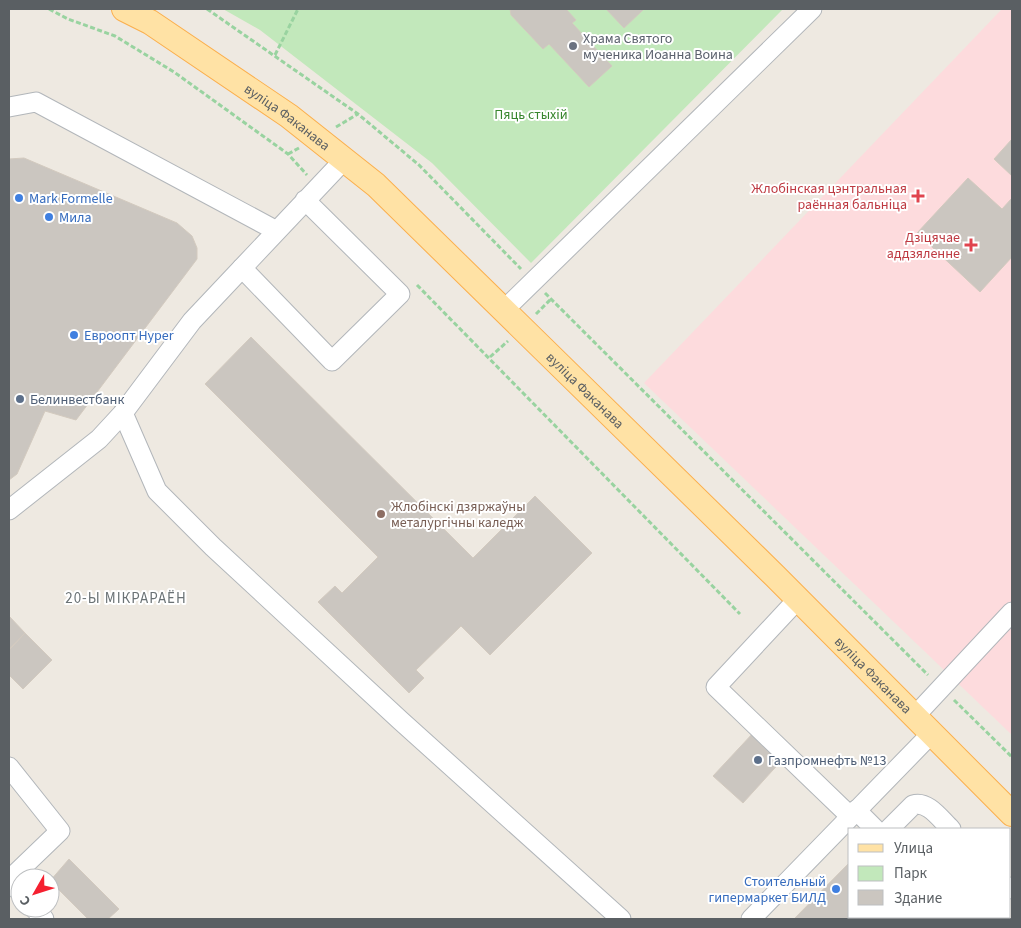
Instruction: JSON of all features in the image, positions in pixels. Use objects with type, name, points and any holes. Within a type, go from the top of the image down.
[{"type":"main road","name":"вуліца Факанава","points":[[124,9],[150,22],[289,116],[376,185],[798,599],[1012,814]]},
{"type":"lane","points":[[504,310],[812,9]]},
{"type":"lane","points":[[9,107],[36,102],[275,230]]},
{"type":"lane","points":[[9,510],[99,439],[123,413],[192,322],[275,230],[344,160]]},
{"type":"lane","points":[[242,268],[332,361],[400,294],[305,200]]},
{"type":"lane","points":[[123,413],[157,491],[213,547],[394,714],[622,919]]},
{"type":"lane","points":[[798,599],[716,687],[853,813],[874,828]]},
{"type":"lane","points":[[914,717],[1010,619]]},
{"type":"lane","points":[[751,919],[931,734]]},
{"type":"lane","points":[[9,768],[60,831],[21,868]]},
{"type":"lane","points":[[890,828],[913,805],[918,803],[928,807],[950,828]]},
{"type":"path","points":[[207,9],[358,114],[419,165],[1012,757]]},
{"type":"path","points":[[275,55],[298,9]]},
{"type":"shaded area","name":"Жлобінская цэнтральная раённая бальніца","points":[[1002,9],[1012,9],[1012,735],[644,383]]},
{"type":"green space","name":"Пяць стыхій","points":[[223,9],[783,9],[531,263],[432,163],[260,30]]},
{"type":"building","name":"Храма Святого мученика Иоанна Воина","points":[[510,9],[566,9],[576,20],[572,23],[612,66],[589,87],[549,44],[543,49],[511,15]]},
{"type":"building","points":[[606,9],[644,9],[624,28]]},
{"type":"building","points":[[1012,139],[1012,176],[994,159]]},
{"type":"building","name":"Евроопт Hyper","points":[[24,158],[177,223],[192,236],[197,248],[197,259],[76,420],[45,411],[17,474],[9,480],[9,159]]},
{"type":"building","name":"Дзіцячае аддзяленне","points":[[968,178],[1002,209],[1012,198],[1012,257],[980,292],[917,233]]},
{"type":"building","name":"Жлобінскі дзяржаўны металургічны каледж","points":[[251,337],[473,558],[535,496],[592,553],[490,655],[461,626],[416,670],[424,678],[409,693],[318,602],[335,586],[342,593],[378,557],[205,384]]},
{"type":"building","points":[[9,616],[25,633],[9,649]]},
{"type":"building","points":[[25,633],[52,660],[23,689],[9,675],[9,650]]},
{"type":"building","points":[[754,732],[783,759],[743,803],[713,776]]},
{"type":"building","points":[[69,859],[119,909],[108,919],[88,919],[60,891],[60,869]]},
{"type":"building","name":"Стоительный гипермаркет БИЛД","points":[[848,864],[848,918],[953,919],[794,919]]},
{"type":"place","name":"Храма Святого мученика Иоанна Воина","points":[[573,46]]},
{"type":"place","name":"Жлобінская цэнтральная раённая бальніца","points":[[918,196]]},
{"type":"place","name":"Mark Formelle","points":[[19,198]]},
{"type":"place","name":"Мила","points":[[49,217]]},
{"type":"place","name":"Дзіцячае аддзяленне","points":[[971,245]]},
{"type":"place","name":"Евроопт Hyper","points":[[74,335]]},
{"type":"place","name":"Белинвестбанк","points":[[20,399]]},
{"type":"place","name":"Жлобінскі дзяржаўны металургічны каледж","points":[[381,514]]},
{"type":"place","name":"Газпромнефть №13","points":[[758,760]]},
{"type":"place","name":"Стоительный гипермаркет БИЛД","points":[[836,889]]},
{"type":"district","name":"20-Ы МІКРАРАЁН","points":[[126,598]]}]
